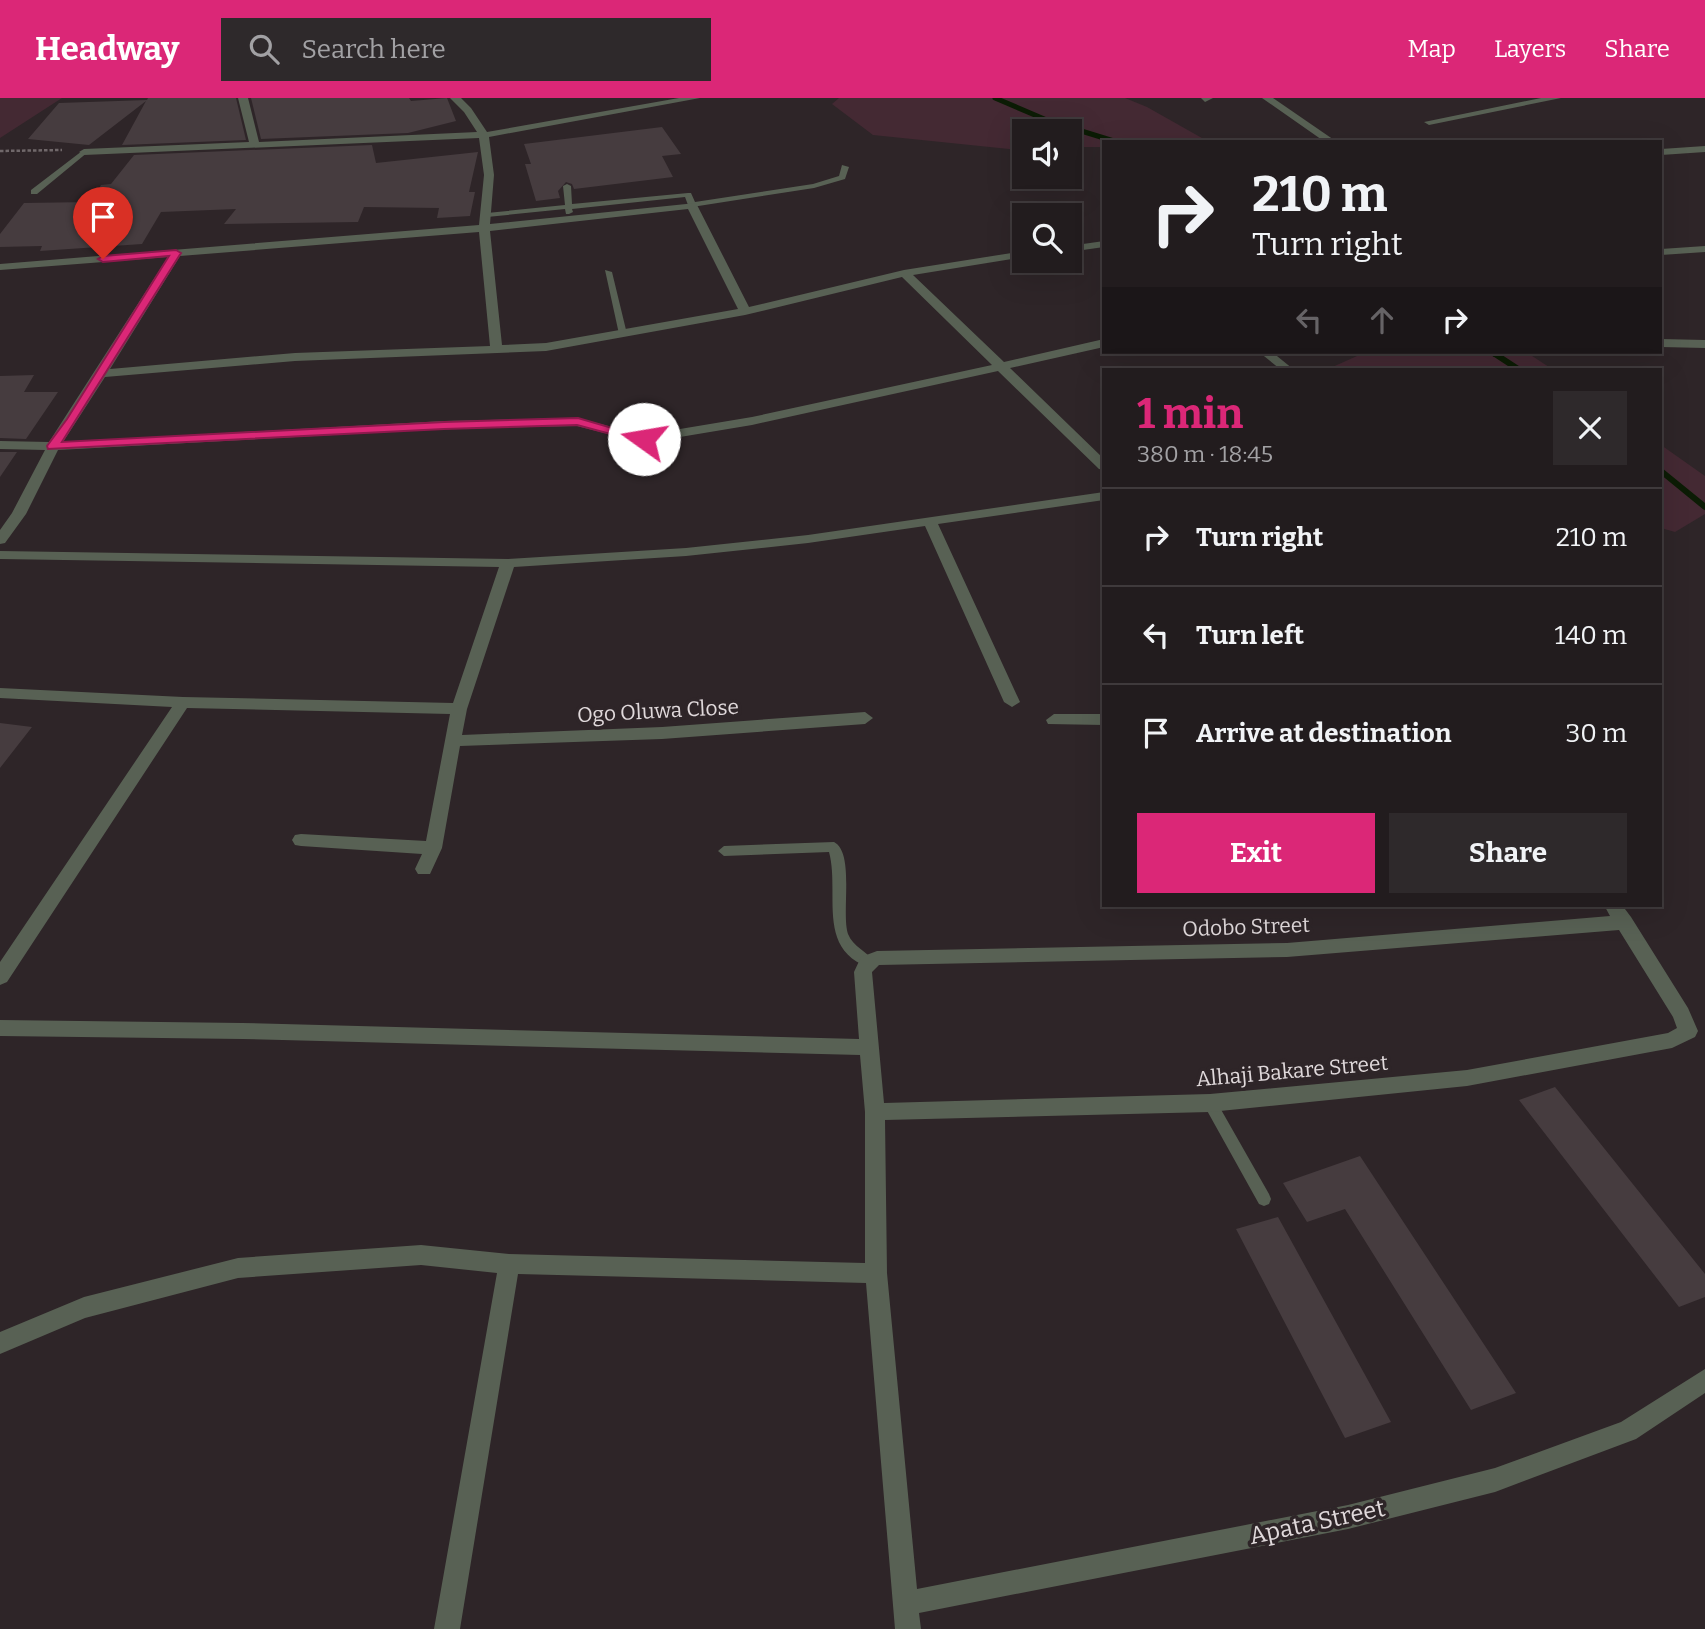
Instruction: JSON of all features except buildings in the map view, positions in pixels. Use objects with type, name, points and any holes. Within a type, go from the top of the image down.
[{"type":"street","points":[[243,98],[255,146]]},
{"type":"street","points":[[455,98],[468,110],[484,135],[489,175],[484,228],[497,351]]},
{"type":"street","points":[[84,152],[484,135],[676,99],[695,98]]},
{"type":"street","points":[[1267,98],[1329,140]]},
{"type":"street","points":[[1429,122],[1556,98]]},
{"type":"street","points":[[1662,152],[1705,149]]},
{"type":"street","points":[[0,267],[484,228],[569,214],[692,205],[745,311]]},
{"type":"street","points":[[1082,247],[1102,244]]},
{"type":"street","points":[[1662,252],[1705,249]]},
{"type":"street","points":[[0,540],[19,514],[52,446],[72,420],[176,253]]},
{"type":"street","points":[[99,374],[295,358],[546,347],[745,311],[904,273],[1012,256]]},
{"type":"street","points":[[904,273],[1102,464]]},
{"type":"street","points":[[0,445],[52,446],[417,426],[582,422],[644,439],[752,421],[1102,343]]},
{"type":"street","points":[[1662,343],[1705,344]]},
{"type":"street","points":[[1268,354],[1286,368]]},
{"type":"street","points":[[0,555],[508,563],[686,552],[808,539],[1102,496]]},
{"type":"street","points":[[929,520],[1012,702]]},
{"type":"street","points":[[424,869],[433,848],[459,709],[508,563]]},
{"type":"street","points":[[0,693],[183,702],[459,709]]},
{"type":"street","points":[[0,978],[183,702]]},
{"type":"street","name":"Ogo Oluwa Close","points":[[453,741],[662,733],[865,718]]},
{"type":"street","points":[[1054,720],[1102,720]]},
{"type":"street","points":[[301,840],[433,848]]},
{"type":"street","points":[[1614,907],[1625,922]]},
{"type":"street","name":"Odobo Street","points":[[868,962],[877,958],[1287,950],[1625,922]]},
{"type":"street","name":"Alhaji Bakare Street","points":[[875,1112],[1210,1103],[1467,1078],[1672,1040],[1688,1031],[1681,1014],[1625,922]]},
{"type":"street","points":[[868,962],[863,972],[875,1112],[876,1273],[908,1604],[908,1629]]},
{"type":"street","points":[[0,1028],[242,1031],[871,1047]]},
{"type":"street","points":[[0,1343],[84,1308],[238,1268],[421,1255],[509,1264],[876,1273]]},
{"type":"street","points":[[447,1629],[509,1264]]},
{"type":"street","name":"Apata Street","points":[[908,1604],[1348,1517],[1495,1480],[1628,1430],[1705,1380]]},
{"type":"lane","points":[[34,192],[84,152]]},
{"type":"lane","points":[[692,205],[814,186],[842,177],[845,167]]},
{"type":"lane","points":[[487,215],[569,214],[567,186]]},
{"type":"lane","points":[[608,272],[623,334]]},
{"type":"lane","points":[[724,851],[834,847],[840,873],[837,899],[842,935],[852,953],[868,962]]},
{"type":"lane","points":[[1210,1103],[1264,1199]]},
{"type":"path","points":[[0,151],[84,152]]},
{"type":"shaded area","points":[[0,98],[62,98],[0,138]]},
{"type":"shaded area","points":[[839,98],[1125,98],[1147,107],[1205,140],[1102,140],[1102,147],[1082,147],[1082,119],[1012,119],[1012,149],[873,135],[832,104]]},
{"type":"shaded area","points":[[1362,354],[1529,354],[1550,368],[1330,368]]},
{"type":"shaded area","points":[[1662,446],[1705,476],[1705,514],[1675,532],[1662,528]]},
{"type":"waterway","points":[[995,98],[1049,121],[1111,140]]},
{"type":"waterway","points":[[1495,354],[1516,368]]},
{"type":"waterway","points":[[1662,472],[1705,507]]},
{"type":"route","points":[[103,259],[176,253],[72,420],[52,446],[444,425],[578,422],[644,439]]}]
